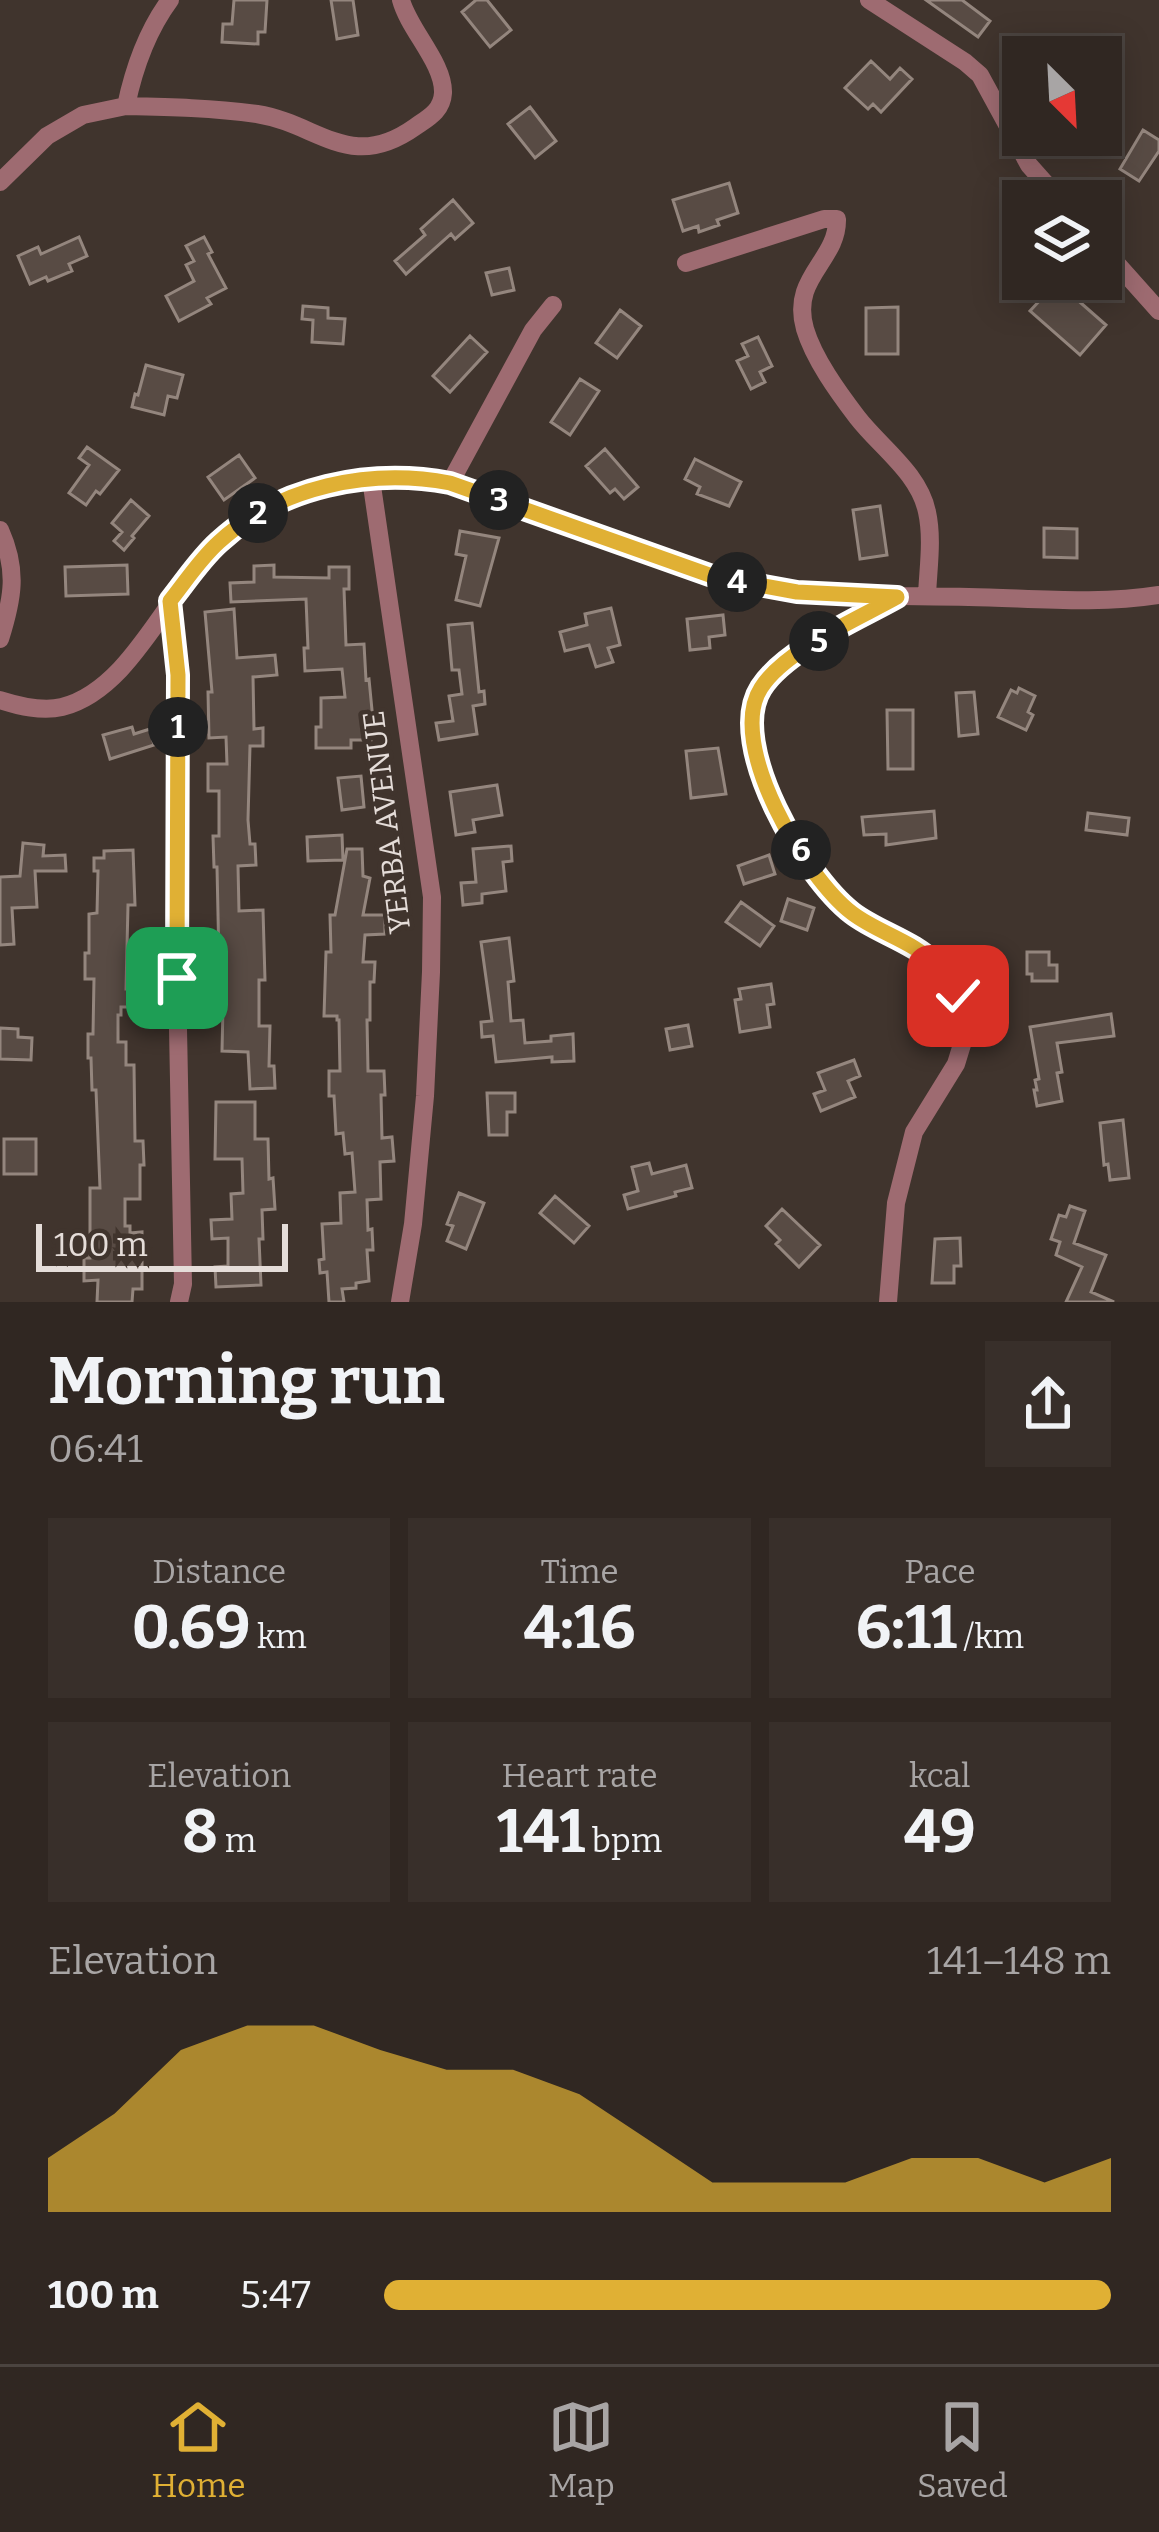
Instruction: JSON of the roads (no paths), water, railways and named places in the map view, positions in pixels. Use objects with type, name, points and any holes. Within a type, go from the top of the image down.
[{"type":"street","points":[[126,106],[155,20],[170,0]]},
{"type":"street","points":[[0,182],[47,136],[83,115],[126,106],[263,115],[358,147],[389,142],[435,113],[443,89],[401,0]]},
{"type":"street","points":[[869,0],[980,75],[1028,165],[1042,180]]},
{"type":"street","points":[[686,263],[824,219],[837,219],[837,234],[808,281],[802,306],[806,331],[857,417],[920,492],[929,529],[927,596]]},
{"type":"street","points":[[1122,270],[1159,311]]},
{"type":"street","points":[[450,483],[533,329],[553,305]]},
{"type":"street","points":[[0,700],[49,709],[93,693],[120,671],[213,547],[254,516],[304,492],[371,479],[405,476],[450,483],[715,577],[797,592],[1094,600],[1159,595]]},
{"type":"street","name":"YERBA AVENUE","points":[[371,479],[432,897],[425,1096],[400,1302]]},
{"type":"street","points":[[0,530],[13,574],[0,639]]},
{"type":"street","points":[[888,1302],[896,1204],[914,1132],[956,1064],[967,1012],[937,966],[850,912],[829,891],[765,787],[751,724],[759,691],[781,664],[897,597]]},
{"type":"street","points":[[170,601],[178,675],[183,1284],[179,1302]]}]
